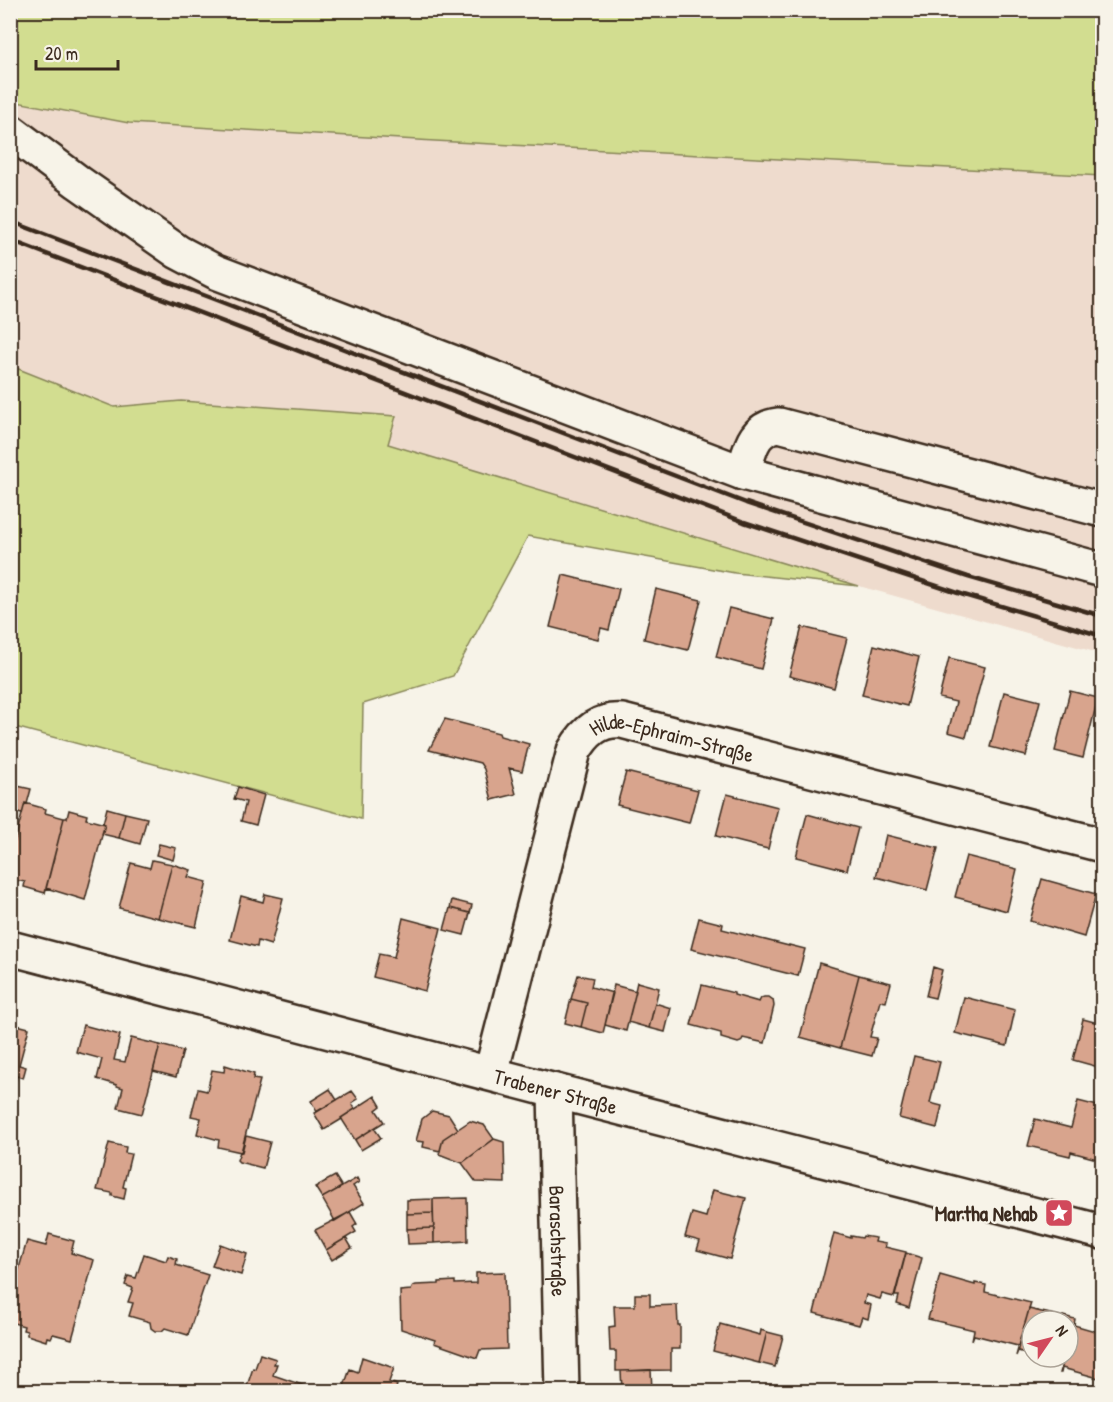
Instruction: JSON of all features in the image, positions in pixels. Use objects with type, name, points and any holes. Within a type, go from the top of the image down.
[{"type":"street","points":[[10,131],[178,252],[216,272],[743,473],[1102,570]]},
{"type":"street","points":[[743,473],[753,441],[769,426],[779,425],[1102,510]]},
{"type":"street","name":"Hilde-Ephraim-Straße","points":[[491,1073],[574,751],[590,730],[611,720],[1102,845]]},
{"type":"street","name":"Trabener Straße","points":[[10,948],[1102,1232]]},
{"type":"street","name":"Baraschstraße","points":[[555,1091],[562,1392]]},
{"type":"shaded area","points":[[10,11],[1102,11],[1102,654],[859,586],[388,444],[396,416],[181,401],[114,407],[11,366]]},
{"type":"green space","points":[[10,11],[1102,11],[1102,176],[129,123],[11,101]]},
{"type":"green space","points":[[11,366],[114,407],[181,401],[396,416],[388,444],[859,586],[735,573],[528,536],[453,676],[363,704],[361,819],[11,726]]},
{"type":"building","points":[[563,575],[619,589],[609,630],[601,628],[598,639],[550,627]]},
{"type":"building","points":[[656,589],[701,600],[688,650],[644,639]]},
{"type":"building","points":[[729,608],[774,619],[761,669],[716,657]]},
{"type":"building","points":[[802,627],[847,638],[834,688],[789,676]]},
{"type":"building","points":[[874,645],[919,657],[907,706],[862,695]]},
{"type":"building","points":[[949,658],[985,667],[966,737],[948,732],[956,702],[939,698]]},
{"type":"building","points":[[1070,691],[1098,698],[1083,758],[1055,751]]},
{"type":"building","points":[[1004,692],[1040,701],[1026,756],[990,747]]},
{"type":"building","points":[[445,719],[499,733],[500,736],[529,744],[522,771],[509,768],[516,794],[492,800],[484,769],[480,763],[429,750]]},
{"type":"building","points":[[626,772],[698,790],[689,823],[617,805]]},
{"type":"building","points":[[13,785],[31,789],[22,814],[10,811]]},
{"type":"building","points":[[238,787],[264,795],[256,825],[241,821],[246,802],[234,799]]},
{"type":"building","points":[[727,794],[778,807],[768,849],[716,836]]},
{"type":"building","points":[[25,803],[46,809],[45,813],[64,818],[45,893],[24,887],[25,882],[10,879],[10,859]]},
{"type":"building","points":[[107,808],[125,813],[119,838],[102,834]]},
{"type":"building","points":[[69,810],[87,815],[86,819],[105,824],[85,900],[46,888],[64,818],[67,818]]},
{"type":"building","points":[[125,813],[147,818],[140,844],[119,838]]},
{"type":"building","points":[[807,814],[858,828],[847,870],[796,857]]},
{"type":"building","points":[[886,835],[938,848],[927,890],[876,877]]},
{"type":"building","points":[[159,844],[176,848],[173,860],[156,855]]},
{"type":"building","points":[[966,856],[1017,869],[1007,911],[955,897]]},
{"type":"building","points":[[152,860],[172,864],[158,918],[119,908],[131,863],[150,868]]},
{"type":"building","points":[[172,864],[191,870],[188,877],[207,882],[196,927],[158,918]]},
{"type":"building","points":[[1042,879],[1096,894],[1084,937],[1030,921]]},
{"type":"building","points":[[265,894],[283,898],[271,945],[258,941],[257,947],[230,940],[241,896],[263,902]]},
{"type":"building","points":[[452,900],[472,905],[470,913],[450,908]]},
{"type":"building","points":[[450,908],[470,913],[464,935],[444,930]]},
{"type":"building","points":[[403,918],[441,928],[425,991],[373,977],[379,954],[394,957]]},
{"type":"building","points":[[699,918],[723,924],[722,929],[805,949],[798,976],[691,949]]},
{"type":"building","points":[[819,963],[859,975],[840,1048],[800,1037]]},
{"type":"building","points":[[933,967],[942,970],[935,998],[926,996]]},
{"type":"building","points":[[578,975],[593,978],[591,987],[613,993],[603,1033],[581,1027],[587,1003],[571,999]]},
{"type":"building","points":[[859,975],[891,983],[886,1002],[880,1001],[870,1037],[877,1038],[872,1056],[840,1048]]},
{"type":"building","points":[[637,982],[659,988],[649,1028],[628,1022]]},
{"type":"building","points":[[614,985],[636,991],[626,1031],[605,1025]]},
{"type":"building","points":[[702,985],[759,1002],[764,997],[773,1000],[774,1006],[765,1043],[743,1038],[738,1043],[721,1038],[721,1033],[691,1025]]},
{"type":"building","points":[[964,997],[1015,1010],[1007,1046],[955,1033]]},
{"type":"building","points":[[571,999],[587,1003],[581,1027],[565,1023]]},
{"type":"building","points":[[655,1003],[671,1008],[665,1032],[649,1028]]},
{"type":"building","points":[[10,1016],[17,1025],[29,1028],[19,1065],[26,1067],[23,1078],[17,1076],[12,1093],[10,1093]]},
{"type":"building","points":[[1083,1019],[1102,1024],[1102,1068],[1073,1060]]},
{"type":"building","points":[[83,1025],[120,1035],[114,1060],[125,1062],[131,1038],[160,1045],[142,1114],[118,1108],[123,1088],[97,1079],[102,1059],[76,1052]]},
{"type":"building","points":[[160,1045],[183,1051],[176,1077],[153,1071]]},
{"type":"building","points":[[914,1056],[940,1062],[930,1103],[942,1106],[937,1128],[899,1118]]},
{"type":"building","points":[[225,1065],[254,1074],[253,1079],[260,1080],[241,1152],[218,1147],[219,1140],[197,1134],[201,1118],[191,1116],[198,1089],[207,1091],[212,1070],[224,1072]]},
{"type":"building","points":[[330,1089],[337,1100],[317,1112],[311,1101]]},
{"type":"building","points":[[352,1091],[358,1099],[352,1103],[355,1109],[324,1130],[314,1113]]},
{"type":"building","points":[[375,1096],[381,1106],[376,1110],[384,1122],[355,1140],[341,1118]]},
{"type":"building","points":[[1078,1101],[1102,1107],[1102,1139],[1097,1159],[1071,1152],[1070,1156],[1028,1146],[1035,1119],[1071,1128]]},
{"type":"building","points":[[432,1111],[449,1115],[458,1129],[443,1139],[440,1151],[423,1147],[424,1142],[416,1141],[422,1119]]},
{"type":"building","points":[[470,1121],[484,1125],[494,1139],[462,1163],[439,1154],[443,1139]]},
{"type":"building","points":[[374,1128],[381,1138],[361,1150],[355,1140]]},
{"type":"building","points":[[246,1136],[270,1142],[263,1168],[237,1160],[242,1152]]},
{"type":"building","points":[[494,1139],[504,1142],[505,1183],[476,1182],[462,1163]]},
{"type":"building","points":[[109,1143],[126,1147],[125,1153],[131,1154],[123,1187],[126,1188],[124,1199],[112,1196],[112,1193],[97,1190]]},
{"type":"building","points":[[335,1176],[342,1187],[322,1198],[315,1187]]},
{"type":"building","points":[[357,1178],[359,1182],[353,1186],[364,1203],[335,1221],[322,1198]]},
{"type":"building","points":[[713,1190],[746,1198],[730,1259],[697,1250],[700,1241],[685,1237],[692,1213],[706,1217]]},
{"type":"building","points":[[467,1198],[468,1241],[434,1243],[433,1199]]},
{"type":"building","points":[[433,1199],[433,1213],[407,1214],[407,1200]]},
{"type":"building","points":[[350,1212],[357,1224],[353,1227],[356,1232],[326,1250],[315,1230]]},
{"type":"building","points":[[433,1213],[434,1228],[407,1229],[407,1214]]},
{"type":"building","points":[[434,1228],[434,1243],[408,1244],[407,1229]]},
{"type":"building","points":[[834,1233],[851,1238],[851,1236],[862,1238],[863,1236],[876,1238],[875,1242],[886,1244],[885,1247],[906,1252],[894,1297],[882,1294],[880,1299],[866,1295],[864,1303],[871,1305],[868,1319],[862,1317],[859,1325],[814,1313]]},
{"type":"building","points":[[49,1234],[74,1241],[71,1253],[94,1260],[72,1339],[53,1334],[51,1338],[47,1337],[46,1341],[27,1335],[27,1331],[23,1330],[24,1326],[10,1322],[10,1299],[27,1241],[46,1246]]},
{"type":"building","points":[[346,1238],[352,1248],[332,1260],[326,1250]]},
{"type":"building","points":[[220,1244],[247,1254],[241,1275],[212,1266]]},
{"type":"building","points":[[906,1253],[922,1258],[909,1308],[897,1304],[899,1296],[895,1296]]},
{"type":"building","points":[[144,1254],[166,1261],[168,1256],[177,1259],[176,1265],[208,1275],[188,1335],[165,1328],[162,1331],[155,1331],[151,1328],[150,1322],[129,1316],[133,1303],[128,1302],[133,1288],[125,1285],[128,1276],[136,1278]]},
{"type":"building","points":[[505,1272],[507,1349],[480,1350],[477,1358],[434,1343],[435,1340],[401,1329],[400,1291],[411,1290],[416,1285],[439,1284],[439,1282],[476,1283],[476,1273]]},
{"type":"building","points":[[940,1275],[975,1285],[975,1283],[986,1285],[985,1292],[1031,1303],[1029,1309],[1020,1309],[1018,1346],[974,1335],[972,1340],[974,1330],[928,1319]]},
{"type":"building","points":[[635,1294],[650,1294],[650,1306],[677,1305],[680,1349],[671,1349],[671,1370],[616,1371],[616,1351],[610,1351],[609,1327],[615,1326],[614,1306],[635,1306]]},
{"type":"building","points":[[720,1324],[760,1335],[761,1330],[767,1332],[759,1363],[713,1351]]},
{"type":"building","points":[[1080,1327],[1102,1333],[1102,1379],[1066,1369],[1080,1369]]},
{"type":"building","points":[[767,1332],[783,1336],[775,1367],[759,1363]]},
{"type":"building","points":[[260,1354],[276,1359],[274,1364],[277,1364],[273,1375],[308,1387],[307,1392],[245,1392]]},
{"type":"building","points":[[362,1357],[394,1368],[389,1382],[397,1385],[395,1392],[342,1392],[350,1369],[358,1372]]},
{"type":"building","points":[[651,1370],[652,1390],[622,1390],[621,1371]]},
{"type":"railway","points":[[10,221],[746,503],[968,577],[1102,616]]},
{"type":"railway","points":[[10,240],[744,522],[964,595],[1102,636]]},
{"type":"place","name":"Martha Nehab","points":[[1059,1213]]}]
